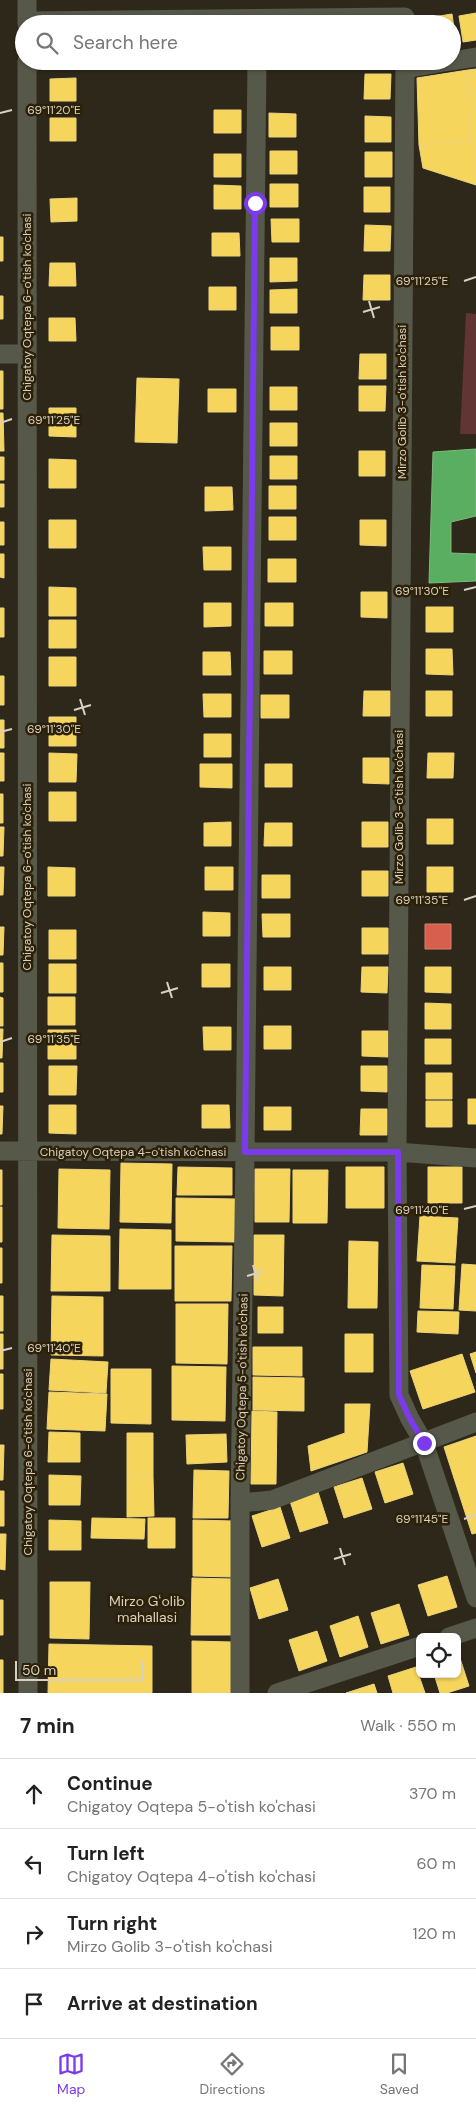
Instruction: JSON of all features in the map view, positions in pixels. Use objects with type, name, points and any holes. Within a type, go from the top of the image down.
[{"type":"street","points":[[27,0],[27,15]]},
{"type":"street","points":[[368,15],[405,13]]},
{"type":"street","points":[[461,59],[476,57]]},
{"type":"street","name":"Chigatoy Oqtepa 6-o'tish ko'chasi","points":[[27,70],[28,1693]]},
{"type":"street","name":"Chigatoy Oqtepa 5-o'tish ko'chasi","points":[[240,1693],[240,1503],[257,70]]},
{"type":"street","name":"Mirzo Golib 3-o'tish ko'chasi","points":[[405,70],[398,1152],[399,1395],[424,1443],[476,1598]]},
{"type":"street","points":[[0,354],[27,354]]},
{"type":"street","name":"Chigatoy Oqtepa 4-o'tish ko'chasi","points":[[0,1151],[398,1152],[476,1158]]},
{"type":"street","points":[[240,1503],[272,1500],[476,1422]]},
{"type":"street","points":[[461,1633],[476,1628]]},
{"type":"street","points":[[277,1693],[416,1647]]},
{"type":"shaded area","points":[[466,313],[476,314],[476,434],[460,434]]},
{"type":"building: Homes","points":[[476,13],[476,40],[463,42],[461,16]]},
{"type":"building: Homes","points":[[476,69],[476,142],[471,141],[468,70]]},
{"type":"building: Homes","points":[[468,70],[471,141],[419,145],[417,78]]},
{"type":"building: Homes","points":[[365,74],[391,74],[390,99],[364,99]]},
{"type":"building: Homes","points":[[76,78],[76,101],[50,101],[50,79]]},
{"type":"building: Homes","points":[[214,110],[241,110],[241,133],[214,133]]},
{"type":"building: Homes","points":[[269,113],[296,114],[296,137],[269,137]]},
{"type":"building: Homes","points":[[365,116],[391,117],[391,142],[365,142]]},
{"type":"building: Homes","points":[[50,118],[76,118],[76,141],[50,141]]},
{"type":"building: Homes","points":[[476,142],[476,185],[423,168],[419,145]]},
{"type":"building: Homes","points":[[270,151],[297,151],[297,174],[270,174]]},
{"type":"building: Homes","points":[[365,152],[392,152],[392,177],[365,177]]},
{"type":"building: Homes","points":[[214,154],[241,154],[241,177],[214,177]]},
{"type":"building: Homes","points":[[270,184],[298,184],[298,207],[270,207]]},
{"type":"building: Homes","points":[[214,185],[241,186],[241,209],[214,209]]},
{"type":"building: Homes","points":[[364,187],[390,187],[390,212],[364,212]]},
{"type":"building: Homes","points":[[77,198],[77,221],[51,222],[50,199]]},
{"type":"building: Homes","points":[[271,219],[299,219],[299,242],[272,242]]},
{"type":"building: Homes","points":[[365,225],[391,226],[390,251],[364,251]]},
{"type":"building: Homes","points":[[212,233],[239,233],[240,256],[212,256]]},
{"type":"building: Homes","points":[[0,237],[3,237],[3,261],[0,261]]},
{"type":"building: Homes","points":[[270,258],[297,258],[297,281],[270,282]]},
{"type":"building: Homes","points":[[50,263],[75,263],[76,286],[49,286]]},
{"type":"building: Homes","points":[[364,275],[390,275],[390,300],[363,300]]},
{"type":"building: Homes","points":[[209,287],[236,287],[236,310],[209,310]]},
{"type":"building: Homes","points":[[297,289],[297,313],[270,313],[270,290]]},
{"type":"building: Homes","points":[[0,296],[3,296],[3,319],[0,319]]},
{"type":"building: Homes","points":[[49,318],[75,318],[76,341],[49,341]]},
{"type":"building: Homes","points":[[271,327],[299,327],[299,350],[271,350]]},
{"type":"building: Homes","points":[[360,354],[386,354],[386,379],[359,379]]},
{"type":"building: Homes","points":[[0,371],[3,371],[3,409],[0,409]]},
{"type":"building: Homes","points":[[137,378],[179,379],[177,443],[135,442]]},
{"type":"building: Homes","points":[[359,386],[386,386],[385,411],[359,411]]},
{"type":"building: Homes","points":[[270,387],[297,387],[297,410],[270,410]]},
{"type":"building: Homes","points":[[208,389],[236,389],[236,412],[208,412]]},
{"type":"building: Homes","points":[[49,408],[76,408],[76,437],[49,436]]},
{"type":"building: Homes","points":[[0,413],[3,413],[4,451],[0,451]]},
{"type":"building: Homes","points":[[270,423],[297,423],[297,446],[270,446]]},
{"type":"building: Homes","points":[[359,451],[385,451],[385,476],[359,476]]},
{"type":"building: Homes","points":[[270,456],[297,456],[297,479],[270,479]]},
{"type":"building: Homes","points":[[0,457],[4,457],[4,480],[0,480]]},
{"type":"building: Homes","points":[[49,459],[76,460],[76,488],[49,488]]},
{"type":"building: Homes","points":[[0,484],[4,484],[4,507],[0,507]]},
{"type":"building: Homes","points":[[269,486],[296,486],[296,509],[269,509]]},
{"type":"building: Homes","points":[[205,487],[232,487],[233,510],[205,511]]},
{"type":"building: Homes","points":[[269,517],[296,517],[296,540],[269,540]]},
{"type":"building: Homes","points":[[49,520],[76,520],[76,548],[49,548]]},
{"type":"building: Homes","points":[[360,520],[386,520],[386,546],[360,545]]},
{"type":"building: Homes","points":[[0,522],[4,522],[4,545],[0,545]]},
{"type":"building: Homes","points":[[203,547],[231,547],[231,570],[204,570]]},
{"type":"building: Homes","points":[[0,554],[4,554],[4,578],[0,577]]},
{"type":"building: Homes","points":[[268,559],[296,559],[296,582],[268,582]]},
{"type":"building: Homes","points":[[49,587],[76,588],[76,616],[49,616]]},
{"type":"building: Homes","points":[[361,592],[387,592],[387,618],[361,617]]},
{"type":"building: Homes","points":[[204,603],[231,603],[231,626],[204,627]]},
{"type":"building: Homes","points":[[265,603],[293,603],[293,626],[265,626]]},
{"type":"building: Homes","points":[[426,607],[453,607],[453,632],[426,632]]},
{"type":"building: Homes","points":[[0,608],[4,608],[4,637],[0,637]]},
{"type":"building: Homes","points":[[49,620],[76,620],[76,648],[49,648]]},
{"type":"building: Homes","points":[[426,649],[452,649],[453,675],[426,674]]},
{"type":"building: Homes","points":[[264,651],[292,651],[292,674],[264,674]]},
{"type":"building: Homes","points":[[203,652],[230,652],[231,675],[203,675]]},
{"type":"building: Homes","points":[[49,657],[76,657],[76,686],[49,686]]},
{"type":"building: Homes","points":[[0,676],[4,676],[4,705],[0,705]]},
{"type":"building: Homes","points":[[364,691],[390,691],[390,716],[363,716]]},
{"type":"building: Homes","points":[[426,691],[452,691],[452,716],[426,716]]},
{"type":"building: Homes","points":[[203,694],[231,694],[231,717],[204,717]]},
{"type":"building: Homes","points":[[261,695],[289,695],[289,718],[261,718]]},
{"type":"building: Homes","points":[[49,717],[76,717],[76,746],[49,746]]},
{"type":"building: Homes","points":[[0,720],[4,720],[4,748],[0,748]]},
{"type":"building: Homes","points":[[204,734],[231,734],[231,757],[204,757]]},
{"type":"building: Homes","points":[[0,753],[4,753],[4,781],[0,781]]},
{"type":"building: Homes","points":[[49,753],[77,754],[76,782],[49,782]]},
{"type":"building: Homes","points":[[428,753],[454,753],[453,778],[427,778]]},
{"type":"building: Homes","points":[[363,758],[389,758],[389,784],[363,783]]},
{"type":"building: Homes","points":[[200,764],[232,764],[232,788],[200,787]]},
{"type":"building: Homes","points":[[265,764],[292,764],[292,787],[265,787]]},
{"type":"building: Homes","points":[[49,792],[76,792],[76,821],[49,821]]},
{"type":"building: Homes","points":[[0,794],[3,794],[3,823],[0,823]]},
{"type":"building: Homes","points":[[427,819],[453,819],[453,844],[427,844]]},
{"type":"building: Homes","points":[[231,822],[231,846],[204,846],[204,823]]},
{"type":"building: Homes","points":[[362,822],[388,822],[388,847],[362,847]]},
{"type":"building: Homes","points":[[265,823],[292,823],[292,846],[264,846]]},
{"type":"building: Homes","points":[[0,827],[4,827],[3,856],[0,856]]},
{"type":"building: Homes","points":[[0,867],[4,867],[3,895],[0,895]]},
{"type":"building: Homes","points":[[48,867],[75,868],[75,896],[48,896]]},
{"type":"building: Homes","points":[[205,867],[233,867],[233,890],[205,890]]},
{"type":"building: Homes","points":[[427,867],[453,867],[453,892],[427,892]]},
{"type":"building: Homes","points":[[362,871],[388,871],[388,896],[362,896]]},
{"type":"building: Homes","points":[[262,875],[290,875],[290,898],[262,898]]},
{"type":"building: Homes","points":[[203,912],[230,913],[230,936],[203,936]]},
{"type":"building: Homes","points":[[262,914],[290,914],[290,937],[263,937]]},
{"type":"building: Homes","points":[[0,927],[4,927],[3,955],[0,955]]},
{"type":"building: Homes","points":[[362,928],[388,928],[388,954],[362,954]]},
{"type":"building: Homes","points":[[49,930],[76,930],[76,959],[49,959]]},
{"type":"building: Homes","points":[[0,963],[3,963],[3,992],[0,992]]},
{"type":"building: Homes","points":[[49,964],[76,964],[76,993],[49,993]]},
{"type":"building: Homes","points":[[202,964],[230,964],[230,987],[202,987]]},
{"type":"building: Homes","points":[[264,967],[291,967],[291,990],[264,990]]},
{"type":"building: Homes","points":[[362,967],[388,967],[387,993],[361,992]]},
{"type":"building: Homes","points":[[425,967],[451,967],[451,993],[425,992]]},
{"type":"building: Homes","points":[[0,997],[3,998],[3,1026],[0,1026]]},
{"type":"building: Homes","points":[[48,997],[75,997],[75,1025],[48,1025]]},
{"type":"building: Homes","points":[[425,1003],[451,1004],[451,1029],[425,1029]]},
{"type":"building: Homes","points":[[264,1026],[291,1026],[291,1049],[264,1049]]},
{"type":"building: Homes","points":[[203,1027],[231,1027],[231,1050],[204,1050]]},
{"type":"building: Homes","points":[[0,1029],[3,1029],[2,1058],[0,1058]]},
{"type":"building: Homes","points":[[48,1030],[76,1030],[76,1059],[48,1059]]},
{"type":"building: Homes","points":[[362,1031],[388,1031],[388,1057],[362,1056]]},
{"type":"building: Homes","points":[[425,1039],[451,1039],[451,1064],[425,1064]]},
{"type":"building: Homes","points":[[0,1063],[3,1063],[3,1092],[0,1092]]},
{"type":"building: Homes","points":[[49,1066],[77,1066],[76,1095],[49,1095]]},
{"type":"building: Homes","points":[[361,1066],[387,1066],[387,1092],[361,1091]]},
{"type":"building: Homes","points":[[426,1073],[452,1073],[452,1099],[426,1099]]},
{"type":"building: Homes","points":[[468,1099],[476,1099],[476,1124],[468,1124]]},
{"type":"building: Homes","points":[[426,1101],[452,1101],[452,1127],[426,1127]]},
{"type":"building: Homes","points":[[49,1105],[76,1105],[76,1134],[49,1133]]},
{"type":"building: Homes","points":[[202,1105],[229,1105],[230,1128],[202,1128]]},
{"type":"building: Homes","points":[[0,1106],[3,1106],[2,1134],[0,1134]]},
{"type":"building: Homes","points":[[264,1107],[291,1107],[291,1130],[264,1130]]},
{"type":"building: Homes","points":[[361,1109],[387,1109],[387,1135],[360,1135]]},
{"type":"building: Homes","points":[[121,1163],[172,1164],[171,1223],[120,1222]]},
{"type":"building: Homes","points":[[178,1167],[232,1168],[232,1195],[177,1195]]},
{"type":"building: Homes","points":[[346,1167],[384,1167],[384,1208],[346,1208]]},
{"type":"building: Homes","points":[[428,1167],[462,1167],[462,1203],[428,1203]]},
{"type":"building: Homes","points":[[59,1169],[110,1170],[109,1229],[58,1228]]},
{"type":"building: Homes","points":[[255,1169],[290,1169],[289,1222],[255,1222]]},
{"type":"building: Homes","points":[[0,1170],[2,1170],[2,1205],[0,1205]]},
{"type":"building: Homes","points":[[293,1170],[328,1170],[327,1223],[293,1223]]},
{"type":"building: Homes","points":[[176,1198],[236,1199],[235,1242],[176,1241]]},
{"type":"building: Homes","points":[[0,1207],[2,1207],[2,1242],[0,1242]]},
{"type":"building: Homes","points":[[420,1216],[458,1218],[455,1263],[417,1261]]},
{"type":"building: Homes","points":[[120,1229],[171,1230],[171,1289],[119,1289]]},
{"type":"building: Homes","points":[[52,1235],[110,1236],[110,1291],[51,1291]]},
{"type":"building: Homes","points":[[254,1235],[284,1235],[283,1296],[254,1295]]},
{"type":"building: Homes","points":[[349,1241],[378,1242],[377,1308],[348,1308]]},
{"type":"building: Homes","points":[[175,1246],[232,1246],[231,1301],[175,1301]]},
{"type":"building: Homes","points":[[0,1248],[2,1248],[2,1283],[0,1283]]},
{"type":"building: Homes","points":[[462,1264],[476,1265],[476,1311],[459,1310]]},
{"type":"building: Homes","points":[[422,1265],[455,1266],[453,1309],[420,1308]]},
{"type":"building: Homes","points":[[0,1296],[3,1296],[3,1331],[0,1331]]},
{"type":"building: Homes","points":[[52,1296],[103,1297],[103,1356],[51,1355]]},
{"type":"building: Homes","points":[[176,1304],[228,1304],[227,1364],[176,1363]]},
{"type":"building: Homes","points":[[258,1307],[283,1307],[283,1333],[258,1333]]},
{"type":"building: Homes","points":[[418,1311],[459,1312],[458,1334],[417,1332]]},
{"type":"building: Homes","points":[[0,1334],[3,1334],[3,1369],[0,1369]]},
{"type":"building: Homes","points":[[345,1334],[373,1334],[373,1372],[345,1372]]},
{"type":"building: Homes","points":[[253,1347],[302,1347],[302,1376],[253,1375]]},
{"type":"building: Homes","points":[[476,1352],[476,1373],[470,1354]]},
{"type":"building: Homes","points":[[462,1354],[475,1392],[423,1409],[410,1371]]},
{"type":"building: Homes","points":[[51,1359],[108,1362],[106,1393],[49,1390]]},
{"type":"building: Homes","points":[[172,1366],[226,1367],[225,1421],[172,1420]]},
{"type":"building: Homes","points":[[111,1369],[151,1369],[151,1424],[111,1423]]},
{"type":"building: Homes","points":[[0,1374],[3,1374],[3,1409],[0,1409]]},
{"type":"building: Homes","points":[[253,1377],[304,1378],[304,1411],[253,1410]]},
{"type":"building: Homes","points":[[49,1392],[107,1394],[105,1431],[47,1429]]},
{"type":"building: Homes","points":[[345,1404],[370,1404],[367,1452],[311,1471],[308,1446],[345,1433]]},
{"type":"building: Homes","points":[[252,1411],[277,1412],[276,1484],[251,1484]]},
{"type":"building: Homes","points":[[49,1432],[80,1433],[80,1462],[48,1462]]},
{"type":"building: Homes","points":[[127,1433],[153,1433],[153,1476],[127,1476]]},
{"type":"building: Homes","points":[[226,1434],[227,1462],[187,1464],[186,1435]]},
{"type":"building: Homes","points":[[476,1436],[476,1533],[472,1534],[444,1447]]},
{"type":"building: Homes","points":[[0,1445],[4,1445],[3,1480],[0,1480]]},
{"type":"building: Homes","points":[[403,1463],[413,1494],[385,1503],[375,1472]]},
{"type":"building: Homes","points":[[194,1470],[229,1471],[228,1518],[193,1518]]},
{"type":"building: Homes","points":[[49,1475],[81,1476],[80,1505],[49,1505]]},
{"type":"building: Homes","points":[[127,1476],[153,1476],[154,1516],[127,1517]]},
{"type":"building: Homes","points":[[362,1478],[372,1509],[344,1518],[334,1487]]},
{"type":"building: Homes","points":[[0,1491],[4,1491],[4,1526],[0,1526]]},
{"type":"building: Homes","points":[[318,1492],[328,1523],[300,1532],[290,1501]]},
{"type":"building: Homes","points":[[280,1507],[290,1538],[262,1547],[252,1516]]},
{"type":"building: Homes","points":[[92,1518],[145,1519],[144,1539],[91,1538]]},
{"type":"building: Homes","points":[[148,1518],[175,1518],[175,1548],[148,1548]]},
{"type":"building: Homes","points":[[49,1520],[81,1521],[81,1550],[49,1550]]},
{"type":"building: Homes","points":[[193,1520],[233,1521],[233,1577],[193,1576]]},
{"type":"building: Homes","points":[[0,1534],[6,1534],[5,1570],[0,1569]]},
{"type":"building: Homes","points":[[447,1576],[457,1607],[428,1616],[418,1585]]},
{"type":"building: Homes","points":[[192,1578],[232,1579],[231,1635],[191,1635]]},
{"type":"building: Homes","points":[[278,1579],[288,1610],[259,1619],[250,1588]]},
{"type":"building: Homes","points":[[50,1582],[90,1582],[89,1639],[50,1638]]},
{"type":"building: Homes","points":[[0,1600],[3,1600],[3,1635],[0,1635]]},
{"type":"building: Homes","points":[[399,1604],[409,1635],[381,1644],[371,1613]]},
{"type":"building: Homes","points":[[358,1616],[368,1647],[340,1657],[330,1626]]},
{"type":"building: Homes","points":[[317,1631],[327,1661],[299,1671],[289,1640]]},
{"type":"building: Homes","points":[[192,1641],[232,1642],[231,1693],[192,1693]]},
{"type":"building: Homes","points":[[49,1644],[152,1646],[152,1693],[48,1693]]},
{"type":"building: Homes","points":[[0,1660],[3,1660],[3,1693],[0,1693]]},
{"type":"building: Homes","points":[[461,1661],[469,1686],[447,1693],[440,1693],[435,1678],[461,1678]]},
{"type":"building: Homes","points":[[416,1667],[416,1678],[420,1678],[425,1693],[393,1693],[388,1676]]},
{"type":"building: Homes","points":[[374,1684],[377,1693],[346,1693]]},
{"type":"building: Shops","points":[[425,924],[451,924],[451,949],[425,949]]},
{"type":"building: Public","points":[[476,449],[476,516],[451,522],[451,553],[476,554],[476,581],[429,583],[433,452]]},
{"type":"district","name":"Mirzo Gʻolib mahallasi","points":[[147,1609]]},
{"type":"route","points":[[255,203],[245,1152],[398,1152],[399,1395],[424,1443]]}]
